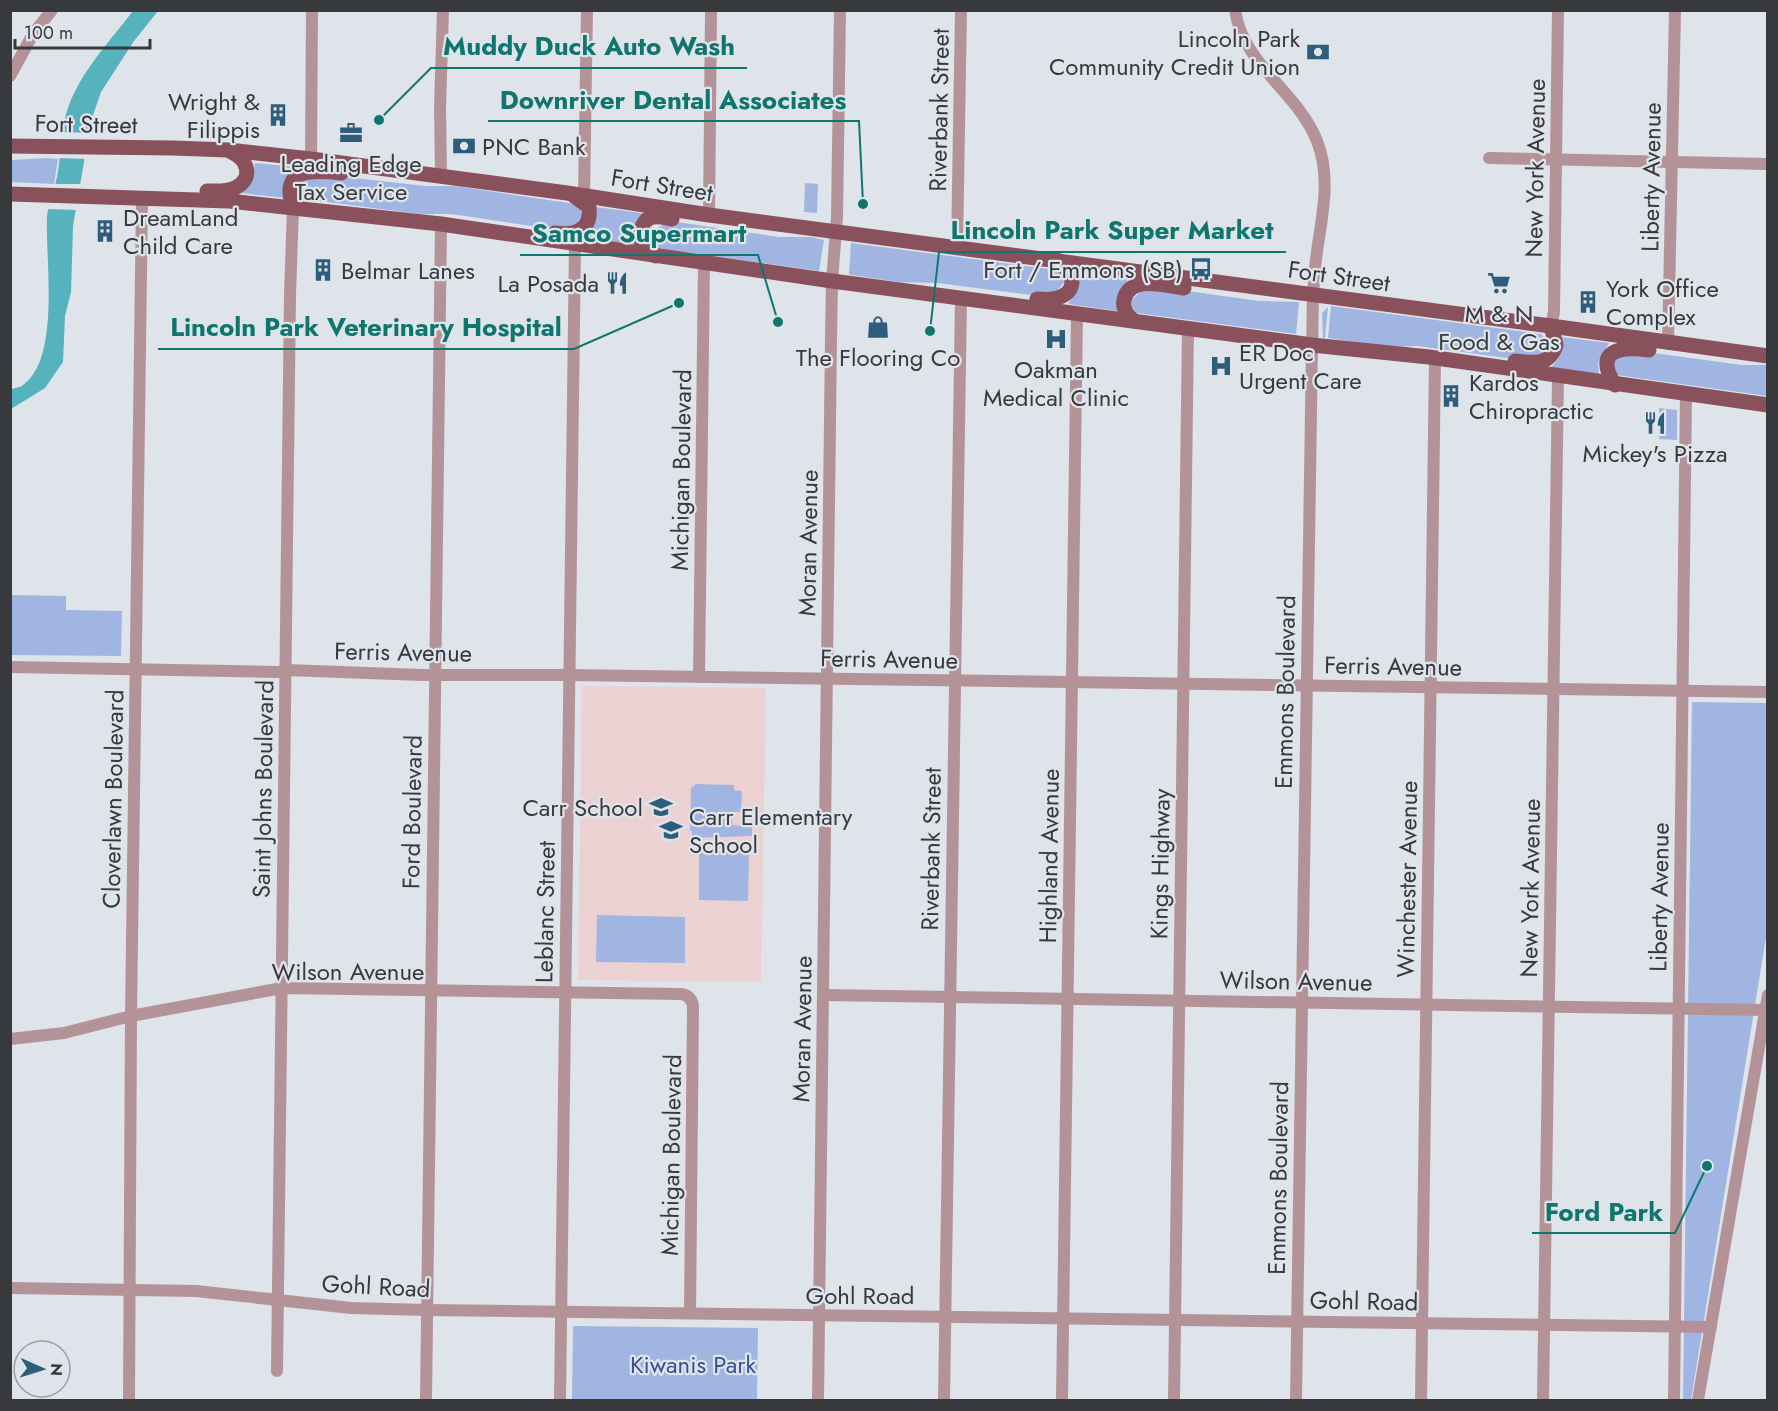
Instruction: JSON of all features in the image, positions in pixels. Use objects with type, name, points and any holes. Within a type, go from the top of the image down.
[{"type":"main road","name":"Fort Street","points":[[10,146],[58,145],[228,150],[310,159],[584,195],[709,215],[957,247],[1065,264],[1551,326],[1764,356]]},
{"type":"main road","points":[[124,198],[132,189],[224,191],[234,189],[244,181],[247,168],[241,157],[228,150]]},
{"type":"main road","points":[[294,207],[291,200],[291,187],[296,177],[303,172],[328,172],[426,183],[476,180]]},
{"type":"main road","points":[[441,224],[451,219],[567,235],[577,233],[589,220],[589,207],[582,200],[567,193]]},
{"type":"main road","points":[[10,194],[229,201],[441,224],[832,281],[1312,345],[1432,358],[1767,405]]},
{"type":"main road","points":[[657,257],[645,250],[640,241],[645,221],[655,216],[779,235],[814,228]]},
{"type":"main road","points":[[945,296],[965,291],[1058,300],[1066,294],[1072,281],[1065,264]]},
{"type":"main road","points":[[1134,321],[1124,310],[1123,301],[1127,292],[1135,285],[1148,284],[1233,294],[1255,288]]},
{"type":"main road","points":[[1432,358],[1443,354],[1543,362],[1550,357],[1556,345],[1551,326]]},
{"type":"main road","points":[[1615,385],[1606,366],[1608,358],[1614,352],[1622,349],[1637,348],[1736,361],[1764,356]]},
{"type":"street","points":[[11,76],[33,34],[52,10]]},
{"type":"street","points":[[310,159],[312,10]]},
{"type":"street","points":[[441,176],[440,107],[443,10]]},
{"type":"street","points":[[584,195],[587,10]]},
{"type":"street","points":[[709,215],[711,10]]},
{"type":"street","name":"Moran Avenue","points":[[818,1401],[832,281],[836,231],[840,10]]},
{"type":"street","name":"Riverbank Street","points":[[957,247],[961,10]]},
{"type":"street","name":"Emmons Boulevard","points":[[1235,10],[1247,45],[1254,56],[1311,128],[1322,154],[1325,187],[1314,280],[1312,345],[1296,1401]]},
{"type":"street","name":"New York Avenue","points":[[1551,326],[1554,299],[1558,10]]},
{"type":"street","name":"Liberty Avenue","points":[[1668,344],[1675,10]]},
{"type":"street","points":[[1489,158],[1767,164]]},
{"type":"street","name":"Cloverlawn Boulevard","points":[[129,1401],[131,1016],[142,198]]},
{"type":"street","name":"Saint Johns Boulevard","points":[[277,1371],[290,295],[294,207]]},
{"type":"street","name":"Ford Boulevard","points":[[426,1401],[441,224]]},
{"type":"street","name":"Leblanc Street","points":[[560,1401],[575,244]]},
{"type":"street","name":"Michigan Boulevard","points":[[699,677],[704,263]]},
{"type":"street","name":"Riverbank Street","points":[[944,1401],[961,298]]},
{"type":"street","name":"Highland Avenue","points":[[1062,1401],[1077,313]]},
{"type":"street","name":"Kings Highway","points":[[1174,1401],[1188,328]]},
{"type":"street","name":"Winchester Avenue","points":[[1421,1401],[1432,358]]},
{"type":"street","name":"New York Avenue","points":[[1543,1401],[1558,377]]},
{"type":"street","name":"Liberty Avenue","points":[[1674,1401],[1686,394]]},
{"type":"street","name":"Ferris Avenue","points":[[10,667],[278,672],[286,670],[435,675],[1767,692]]},
{"type":"street","name":"Wilson Avenue","points":[[10,1039],[64,1033],[131,1016],[282,988],[681,994],[690,998]]},
{"type":"street","points":[[1698,1401],[1767,994]]},
{"type":"street","name":"Wilson Avenue","points":[[823,995],[1766,1010]]},
{"type":"street","name":"Michigan Boulevard","points":[[690,998],[693,1006],[690,1313]]},
{"type":"street","name":"Gohl Road","points":[[10,1288],[196,1291],[351,1308],[427,1310],[1711,1328]]},
{"type":"shaded area","points":[[133,11],[158,11],[134,41],[101,92],[91,121],[73,226],[71,292],[65,316],[63,362],[45,388],[11,409],[11,389],[22,386],[35,372],[47,331],[49,281],[47,217],[57,177],[66,114],[89,67]]},
{"type":"shaded area","name":"Carr Elementary School","points":[[582,686],[766,688],[761,982],[578,980]]},
{"type":"green space","points":[[58,159],[54,184],[11,182],[11,160]]},
{"type":"green space","points":[[255,163],[296,167],[287,179],[285,198],[242,193],[252,182]]},
{"type":"green space","points":[[319,174],[425,186],[455,186],[575,204],[581,210],[582,215],[577,223],[558,230],[451,214],[420,214],[304,199],[299,191],[301,183]]},
{"type":"green space","points":[[805,183],[818,184],[817,213],[804,212]]},
{"type":"green space","points":[[596,207],[648,214],[636,245],[583,238],[594,224]]},
{"type":"green space","points":[[677,222],[779,237],[811,237],[824,240],[819,271],[658,248],[650,241],[653,231],[664,224]]},
{"type":"green space","points":[[851,243],[1057,270],[1062,272],[1065,281],[1057,291],[1039,296],[851,275],[849,274]]},
{"type":"green space","points":[[1079,273],[1128,279],[1118,296],[1117,311],[1068,304],[1079,287]]},
{"type":"green space","points":[[1166,288],[1259,301],[1299,302],[1296,334],[1137,313],[1131,306],[1132,300],[1141,291]]},
{"type":"green space","points":[[1331,306],[1541,334],[1548,342],[1541,354],[1521,360],[1418,346],[1388,347],[1328,338]]},
{"type":"green space","points":[[1328,307],[1325,338],[1323,338],[1322,313]]},
{"type":"green space","points":[[1561,337],[1609,343],[1598,363],[1599,374],[1551,368],[1559,358]]},
{"type":"green space","points":[[1639,351],[1742,365],[1767,365],[1767,396],[1617,375],[1614,372],[1614,362],[1618,357]]},
{"type":"green space","points":[[1659,408],[1677,410],[1677,440],[1659,439]]},
{"type":"green space","points":[[11,595],[66,596],[66,610],[122,611],[121,656],[11,655]]},
{"type":"green space","points":[[1692,702],[1767,703],[1767,931],[1691,1400],[1683,1400]]},
{"type":"green space","points":[[696,784],[734,785],[734,790],[742,791],[741,812],[733,812],[732,825],[752,827],[752,836],[692,838],[692,831],[690,831],[691,788]]},
{"type":"green space","points":[[699,851],[749,852],[748,901],[699,900]]},
{"type":"green space","points":[[597,915],[685,917],[685,963],[596,962]]},
{"type":"green space","name":"Kiwanis Park","points":[[573,1326],[758,1328],[757,1400],[572,1400]]},
{"type":"pier","points":[[61,132],[91,133],[87,159],[56,158]]},
{"type":"pier","points":[[52,184],[82,184],[77,210],[47,209]]},
{"type":"place","name":"Lincoln Park Community Credit Union","points":[[1318,52]]},
{"type":"place","name":"Wright & Filippis","points":[[278,115]]},
{"type":"place","name":"Muddy Duck Auto Wash","points":[[379,120]]},
{"type":"place","name":"Leading Edge Tax Service","points":[[351,133]]},
{"type":"place","name":"PNC Bank","points":[[464,146]]},
{"type":"place","name":"Downriver Dental Associates","points":[[863,204]]},
{"type":"place","name":"DreamLand Child Care","points":[[105,231]]},
{"type":"place","name":"Fort / Emmons (SB)","points":[[1201,269]]},
{"type":"place","name":"Belmar Lanes","points":[[323,270]]},
{"type":"place","name":"La Posada","points":[[617,283]]},
{"type":"place","name":"M & N Food & Gas","points":[[1499,283]]},
{"type":"place","name":"York Office Complex","points":[[1588,302]]},
{"type":"place","name":"Lincoln Park Veterinary Hospital","points":[[679,303]]},
{"type":"place","name":"Samco Supermart","points":[[778,322]]},
{"type":"place","name":"The Flooring Co","points":[[878,327]]},
{"type":"place","name":"Lincoln Park Super Market","points":[[930,331]]},
{"type":"place","name":"Oakman Medical Clinic","points":[[1056,339]]},
{"type":"place","name":"ER Doc Urgent Care","points":[[1221,366]]},
{"type":"place","name":"Kardos Chiropractic","points":[[1451,396]]},
{"type":"place","name":"Mickey's Pizza","points":[[1655,423]]},
{"type":"place","name":"Carr School","points":[[661,807]]},
{"type":"place","name":"Carr Elementary School","points":[[671,830]]},
{"type":"place","name":"Ford Park","points":[[1707,1166]]}]
